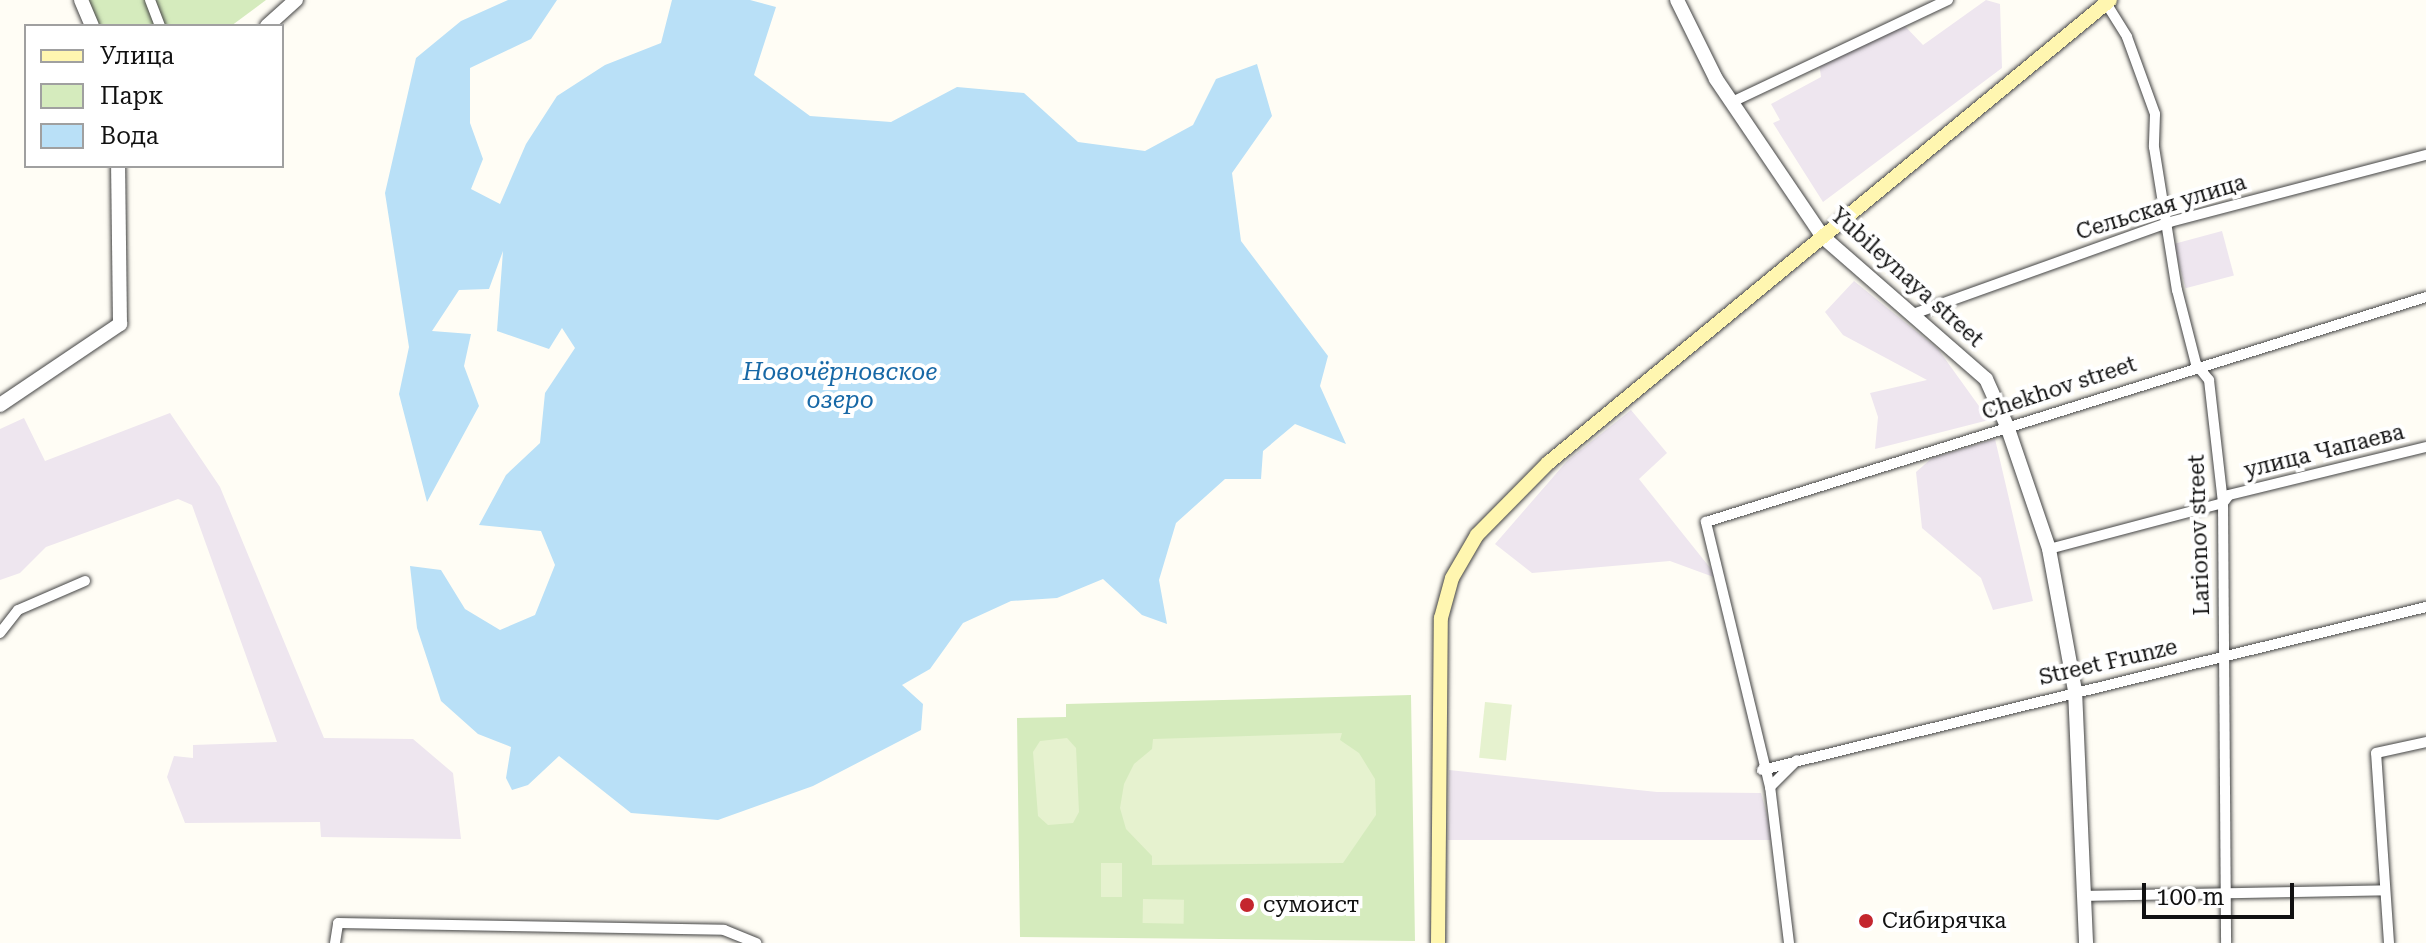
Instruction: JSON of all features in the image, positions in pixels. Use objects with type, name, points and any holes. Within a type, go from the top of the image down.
[{"type":"main road","points":[[1438,943],[1441,618],[1452,578],[1506,500],[2108,2]]},
{"type":"street","points":[[81,0],[91,24]]},
{"type":"street","points":[[150,0],[159,24]]},
{"type":"street","points":[[269,24],[296,0]]},
{"type":"street","name":"Yubileynaya street","points":[[1677,0],[1732,102],[1823,237],[1986,379],[2007,426],[2049,549],[2075,690],[2086,943]]},
{"type":"street","points":[[1732,102],[1948,0]]},
{"type":"street","name":"Larionov street","points":[[2108,2],[2127,37],[2155,114],[2154,147],[2170,222],[2169,252],[2196,364],[2209,380],[2223,503],[2223,889],[2226,943]]},
{"type":"street","name":"Сельская улица","points":[[1913,314],[2170,222],[2426,155]]},
{"type":"street","points":[[0,405],[120,324],[118,168]]},
{"type":"street","name":"Chekhov street","points":[[1762,770],[1706,522],[2196,364],[2426,297]]},
{"type":"street","name":"улица Чапаева","points":[[2049,549],[2223,503],[2229,495],[2426,447]]},
{"type":"street","points":[[0,633],[18,610],[85,581]]},
{"type":"street","name":"Street Frunze","points":[[1762,770],[1799,758],[2075,690],[2426,607]]},
{"type":"street","points":[[2389,943],[2376,753],[2426,742]]},
{"type":"street","points":[[1770,787],[1799,758]]},
{"type":"street","points":[[1762,770],[1770,787],[1789,943]]},
{"type":"street","points":[[2085,896],[2223,889],[2385,890]]},
{"type":"street","points":[[335,943],[338,923],[724,930],[757,943]]},
{"type":"shaded area","points":[[1986,0],[2000,4],[2002,68],[1823,202],[1773,123],[1780,120],[1771,104],[1821,77],[1819,62],[1902,23],[1923,45]]},
{"type":"shaded area","points":[[2222,231],[2234,275],[2186,288],[2174,244]]},
{"type":"shaded area","points":[[1854,281],[1938,349],[1989,420],[1875,449],[1878,417],[1870,393],[1927,380],[1843,335],[1825,312]]},
{"type":"shaded area","points":[[1631,410],[1667,453],[1639,479],[1719,579],[1670,561],[1532,573],[1495,544],[1567,461]]},
{"type":"shaded area","points":[[170,413],[220,487],[324,738],[413,739],[453,773],[461,839],[321,837],[320,822],[185,823],[167,777],[174,756],[193,758],[193,745],[277,742],[192,505],[178,499],[46,547],[20,573],[0,580],[0,429],[24,418],[45,461]]},
{"type":"shaded area","points":[[1995,439],[2033,601],[1993,610],[1981,578],[1922,528],[1916,472],[1932,458]]},
{"type":"shaded area","points":[[1449,770],[1657,792],[1761,793],[1774,840],[1448,840]]},
{"type":"green space","points":[[89,0],[266,0],[234,24],[97,24]]},
{"type":"green space","points":[[1411,695],[1415,941],[1020,937],[1017,718],[1066,717],[1066,704]]},
{"type":"green space","points":[[1485,702],[1512,705],[1506,761],[1479,758]]},
{"type":"green space","points":[[1342,733],[1340,740],[1359,753],[1375,779],[1376,815],[1343,863],[1152,865],[1152,856],[1126,829],[1120,808],[1124,784],[1134,764],[1152,749],[1153,739]]},
{"type":"green space","points":[[1067,738],[1076,748],[1079,812],[1073,823],[1048,825],[1038,816],[1033,752],[1040,741]]},
{"type":"green space","points":[[1101,863],[1122,863],[1122,897],[1101,897]]},
{"type":"green space","points":[[1143,899],[1184,900],[1184,924],[1143,923]]},
{"type":"water","name":"Новочёрновское озеро","points":[[508,0],[557,0],[531,39],[470,68],[470,123],[483,159],[471,189],[500,204],[526,144],[557,96],[605,65],[661,43],[672,0],[750,0],[776,7],[754,75],[810,116],[891,122],[957,87],[1024,93],[1078,142],[1145,151],[1193,125],[1216,79],[1257,64],[1272,116],[1232,173],[1241,241],[1328,356],[1320,386],[1346,444],[1295,424],[1263,451],[1261,479],[1225,479],[1176,523],[1159,580],[1167,624],[1142,615],[1103,579],[1057,598],[1011,601],[963,623],[930,669],[902,685],[923,704],[921,730],[813,786],[718,820],[631,813],[559,756],[528,785],[512,790],[506,778],[511,747],[478,734],[441,701],[417,628],[410,566],[441,570],[465,609],[500,630],[535,615],[555,565],[541,531],[479,525],[506,475],[540,443],[545,393],[575,348],[562,328],[549,349],[497,331],[503,251],[489,289],[459,290],[432,331],[471,334],[464,366],[479,406],[427,502],[399,394],[409,347],[385,193],[416,58],[461,21]]},
{"type":"place","name":"сумоист","points":[[1247,905]]},
{"type":"place","name":"Сибирячка","points":[[1866,921]]}]
